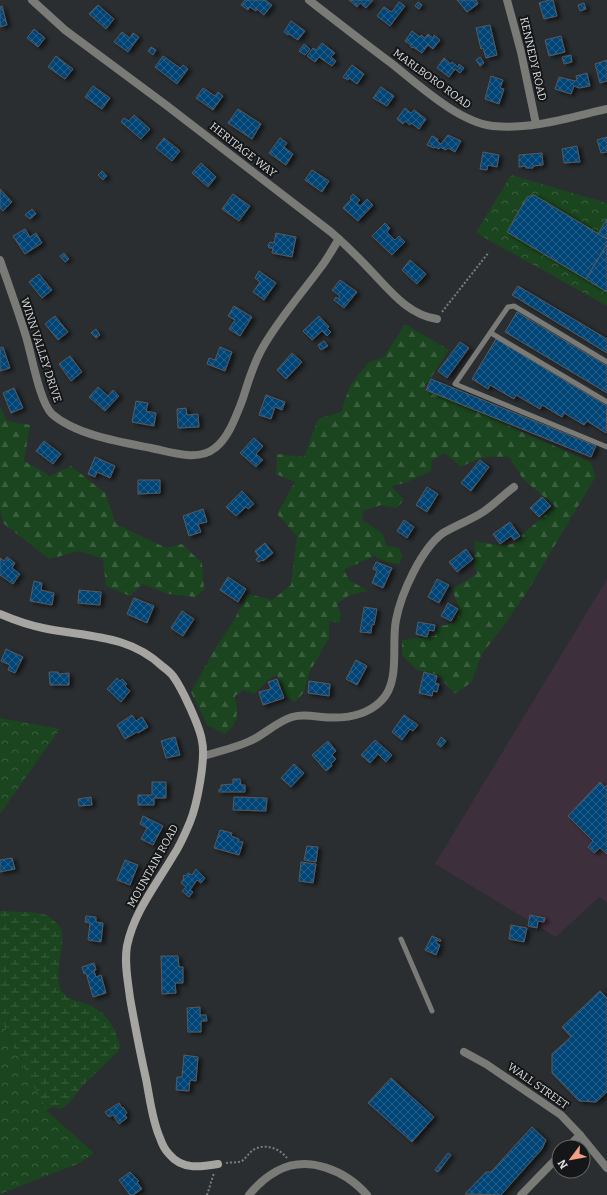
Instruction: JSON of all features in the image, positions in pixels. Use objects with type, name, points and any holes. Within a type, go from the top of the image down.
[{"type":"street","name":"HERITAGE WAY","points":[[32,0],[65,30],[166,105],[339,239],[393,295],[403,303],[428,318],[437,319]]},
{"type":"street","name":"MARLBORO ROAD","points":[[309,0],[428,92],[464,116],[476,122],[493,126],[536,124],[607,109]]},
{"type":"street","name":"KENNEDY ROAD","points":[[507,0],[521,52],[536,124]]},
{"type":"street","name":"WINN VALLEY DRIVE","points":[[0,260],[27,340],[43,399],[51,413],[62,421],[85,432],[132,445],[192,456],[208,452],[215,448],[224,439],[236,415],[262,348],[339,239]]},
{"type":"street","points":[[204,756],[251,741],[292,717],[307,715],[340,718],[351,717],[370,709],[381,702],[386,696],[392,680],[397,615],[415,569],[437,538],[452,528],[482,513],[514,487]]},
{"type":"street","name":"MOUNTAIN ROAD","points":[[0,614],[40,628],[110,639],[142,650],[173,676],[196,722],[202,740],[204,756],[200,782],[190,821],[175,854],[141,907],[134,922],[127,946],[127,975],[135,1028],[154,1118],[160,1138],[170,1155],[183,1164],[200,1167],[218,1164]]},
{"type":"street","name":"WALL STREET","points":[[464,1052],[486,1064],[552,1108],[580,1135],[607,1168]]},
{"type":"street","points":[[576,1139],[580,1135]]},
{"type":"street","points":[[521,1195],[551,1164]]},
{"type":"street","points":[[249,1195],[268,1176],[278,1170],[292,1166],[312,1165],[332,1169],[349,1178],[367,1195]]},
{"type":"lane","points":[[607,362],[514,306],[508,307],[455,384],[607,447]]},
{"type":"lane","points":[[491,333],[607,402]]},
{"type":"lane","points":[[401,939],[432,1011]]},
{"type":"path","points":[[437,319],[489,252]]},
{"type":"path","points":[[207,1195],[218,1164],[241,1161],[257,1148],[271,1147],[285,1156],[292,1166]]},
{"type":"shaded area","points":[[607,579],[607,903],[599,897],[556,937],[435,864]]},
{"type":"green space","points":[[511,175],[607,203],[607,306],[476,233]]},
{"type":"green space","points":[[405,324],[449,350],[424,388],[590,462],[596,476],[525,595],[481,655],[472,682],[454,694],[439,675],[417,670],[402,655],[402,640],[435,636],[438,627],[454,623],[460,611],[452,589],[477,574],[474,564],[475,541],[501,546],[516,543],[522,535],[555,506],[523,479],[509,457],[484,458],[473,461],[461,467],[445,453],[432,460],[431,471],[405,483],[391,486],[404,500],[396,508],[381,505],[363,511],[362,520],[382,533],[387,546],[399,548],[403,556],[399,564],[386,562],[374,556],[344,570],[349,580],[368,591],[348,596],[337,604],[341,615],[339,623],[329,621],[329,638],[309,673],[304,692],[295,702],[286,697],[277,675],[268,680],[254,694],[244,690],[235,696],[237,712],[235,721],[230,730],[225,734],[207,725],[191,692],[248,594],[272,600],[291,585],[297,536],[277,514],[295,482],[276,474],[277,454],[304,457],[318,419],[341,412],[350,386],[368,363],[384,357]]},
{"type":"green space","points":[[0,406],[7,421],[30,425],[24,461],[50,476],[71,466],[105,493],[116,524],[166,548],[182,544],[202,563],[204,590],[195,597],[169,594],[142,584],[130,596],[106,586],[103,559],[80,551],[49,559],[3,523],[0,509]]},
{"type":"green space","points":[[0,718],[60,729],[0,814]]},
{"type":"green space","points":[[0,911],[29,912],[46,915],[59,926],[62,937],[58,973],[60,989],[69,998],[99,1010],[112,1025],[120,1046],[118,1052],[83,1085],[68,1104],[61,1109],[54,1107],[0,1127]]},
{"type":"green space","points":[[0,1016],[14,1048],[47,1111],[94,1153],[80,1163],[0,1194]]},
{"type":"building","points":[[245,0],[265,0],[272,5],[264,15],[257,9],[256,11],[250,7],[248,10],[241,5]]},
{"type":"building","points":[[349,0],[373,0],[366,8],[360,3],[357,7]]},
{"type":"building","points":[[457,0],[476,0],[478,4],[467,12]]},
{"type":"building","points":[[553,0],[557,16],[544,19],[539,3]]},
{"type":"building","points":[[399,2],[405,6],[390,26],[377,16],[384,7],[392,12]]},
{"type":"building","points":[[418,2],[422,5],[419,9],[415,6]]},
{"type":"building","points":[[584,3],[586,9],[580,11],[578,5]]},
{"type":"building","points":[[98,5],[114,19],[106,29],[89,14]]},
{"type":"building","points":[[2,6],[7,25],[0,27],[0,7]]},
{"type":"building","points":[[291,21],[305,31],[298,40],[284,32]]},
{"type":"building","points":[[490,25],[497,55],[486,58],[483,48],[481,49],[476,28]]},
{"type":"building","points":[[34,29],[45,38],[38,47],[27,38]]},
{"type":"building","points":[[412,31],[420,37],[421,35],[425,38],[428,34],[433,38],[434,35],[440,40],[433,49],[428,45],[422,53],[413,47],[412,48],[410,46],[411,45],[405,41]]},
{"type":"building","points":[[122,32],[130,38],[133,33],[139,37],[128,52],[114,42]]},
{"type":"building","points":[[561,36],[565,52],[549,56],[545,40]]},
{"type":"building","points":[[322,43],[335,53],[331,57],[336,61],[332,66],[319,57],[315,62],[307,56],[313,48],[316,50]]},
{"type":"building","points":[[304,44],[310,49],[305,55],[299,51]]},
{"type":"building","points":[[151,47],[156,50],[153,55],[148,51]]},
{"type":"building","points":[[571,55],[572,62],[564,64],[562,57]]},
{"type":"building","points":[[56,56],[73,69],[65,79],[48,67]]},
{"type":"building","points":[[163,56],[180,68],[183,65],[188,69],[177,84],[155,67]]},
{"type":"building","points":[[480,57],[484,63],[480,66],[476,60]]},
{"type":"building","points":[[444,58],[451,64],[452,62],[458,67],[459,64],[464,68],[460,73],[455,69],[449,77],[437,68]]},
{"type":"building","points":[[607,60],[607,81],[600,83],[595,64]]},
{"type":"building","points":[[352,65],[364,74],[357,84],[349,78],[348,80],[343,77]]},
{"type":"building","points":[[587,73],[590,86],[579,88],[574,86],[571,94],[555,89],[559,77],[575,81],[577,80],[576,76]]},
{"type":"building","points":[[491,76],[503,80],[500,88],[504,89],[499,104],[485,99]]},
{"type":"building","points":[[93,86],[110,98],[102,109],[85,97]]},
{"type":"building","points":[[381,87],[394,96],[387,106],[373,98]]},
{"type":"building","points":[[203,88],[215,96],[218,92],[223,96],[213,110],[196,98]]},
{"type":"building","points":[[405,108],[411,113],[414,110],[426,119],[419,129],[411,123],[410,125],[405,121],[403,124],[397,119]]},
{"type":"building","points":[[238,109],[261,124],[252,139],[228,123]]},
{"type":"building","points":[[134,115],[150,129],[141,139],[121,122],[124,118],[129,121]]},
{"type":"building","points":[[448,135],[461,141],[455,152],[448,148],[446,150],[440,147],[439,149],[427,145],[432,136],[438,139],[437,141],[441,144]]},
{"type":"building","points":[[607,137],[607,152],[601,153],[597,140]]},
{"type":"building","points":[[164,138],[180,151],[172,161],[156,148]]},
{"type":"building","points":[[280,138],[287,143],[284,147],[293,154],[286,165],[269,153]]},
{"type":"building","points":[[577,146],[580,162],[564,163],[562,149]]},
{"type":"building","points":[[483,152],[499,155],[497,167],[488,165],[487,170],[480,169]]},
{"type":"building","points":[[542,153],[543,165],[533,166],[533,168],[526,168],[526,166],[519,167],[519,155]]},
{"type":"building","points":[[201,163],[216,177],[208,187],[192,173]]},
{"type":"building","points":[[312,170],[329,181],[322,192],[305,180]]},
{"type":"building","points":[[102,171],[107,176],[103,180],[98,175]]},
{"type":"building","points":[[0,189],[12,202],[3,211],[0,208]]},
{"type":"building","points":[[233,194],[250,206],[239,221],[222,209]]},
{"type":"building","points":[[353,194],[360,200],[357,203],[360,206],[367,199],[373,205],[358,221],[343,208],[351,199],[350,198]]},
{"type":"building","points":[[534,195],[607,239],[607,244],[586,279],[507,232],[527,197]]},
{"type":"building","points":[[32,209],[36,214],[30,219],[25,215]]},
{"type":"building","points":[[607,219],[607,239],[598,234]]},
{"type":"building","points":[[385,223],[390,228],[387,232],[395,240],[399,236],[405,242],[392,255],[372,236]]},
{"type":"building","points":[[25,229],[30,237],[36,233],[42,243],[25,254],[13,236]]},
{"type":"building","points":[[276,233],[296,237],[292,257],[272,253],[273,248],[269,248],[268,245],[270,242],[274,243]]},
{"type":"building","points":[[607,244],[607,292],[586,279]]},
{"type":"building","points":[[64,253],[69,259],[65,262],[60,256]]},
{"type":"building","points":[[410,260],[426,274],[417,284],[402,270]]},
{"type":"building","points":[[259,271],[276,283],[264,300],[253,292],[260,282],[255,278]]},
{"type":"building","points":[[39,274],[52,290],[42,298],[29,282]]},
{"type":"building","points":[[340,280],[357,292],[344,308],[334,300],[336,297],[338,299],[340,296],[332,290]]},
{"type":"building","points":[[518,286],[607,339],[607,353],[512,295]]},
{"type":"building","points":[[234,306],[252,317],[240,336],[229,329],[235,320],[228,316]]},
{"type":"building","points":[[517,312],[607,366],[607,393],[505,332]]},
{"type":"building","points":[[55,316],[68,332],[58,340],[45,324]]},
{"type":"building","points":[[319,316],[329,327],[327,328],[331,332],[327,336],[322,331],[312,340],[303,331]]},
{"type":"building","points":[[96,329],[100,335],[96,338],[91,333]]},
{"type":"building","points":[[496,339],[607,406],[606,433],[587,421],[584,425],[564,413],[562,417],[542,405],[540,409],[516,395],[514,399],[490,385],[488,389],[472,379]]},
{"type":"building","points":[[324,341],[328,346],[321,350],[318,345]]},
{"type":"building","points":[[460,342],[469,348],[447,378],[438,371]]},
{"type":"building","points":[[3,347],[10,368],[0,371],[0,348]]},
{"type":"building","points":[[220,347],[232,352],[225,371],[207,364],[209,358],[215,360]]},
{"type":"building","points":[[292,353],[302,362],[286,379],[277,370]]},
{"type":"building","points":[[70,356],[82,372],[71,381],[59,364]]},
{"type":"building","points":[[431,379],[596,446],[591,457],[426,390]]},
{"type":"building","points":[[98,387],[108,396],[113,390],[119,396],[105,411],[89,397]]},
{"type":"building","points":[[14,388],[23,408],[11,413],[3,393]]},
{"type":"building","points":[[266,395],[285,402],[282,410],[275,407],[271,419],[259,415]]},
{"type":"building","points":[[136,401],[148,403],[146,411],[156,413],[154,426],[132,422]]},
{"type":"building","points":[[186,408],[187,415],[198,414],[199,427],[178,428],[177,409]]},
{"type":"building","points":[[254,438],[263,446],[256,454],[263,460],[256,467],[240,453]]},
{"type":"building","points":[[44,441],[61,454],[53,464],[36,451]]},
{"type":"building","points":[[95,457],[115,466],[110,478],[97,472],[95,477],[88,474]]},
{"type":"building","points":[[480,460],[489,467],[471,491],[461,483]]},
{"type":"building","points":[[138,480],[160,480],[160,493],[138,494]]},
{"type":"building","points":[[427,487],[438,494],[427,512],[416,505]]},
{"type":"building","points":[[242,491],[254,504],[248,509],[246,507],[236,516],[226,507]]},
{"type":"building","points":[[542,497],[551,506],[539,517],[530,508]]},
{"type":"building","points":[[203,509],[207,522],[198,524],[201,532],[189,536],[183,516]]},
{"type":"building","points":[[404,520],[414,527],[407,538],[397,531]]},
{"type":"building","points":[[510,522],[520,536],[514,540],[511,536],[500,544],[493,534]]},
{"type":"building","points":[[265,543],[273,553],[263,561],[258,562],[256,559],[259,557],[255,551]]},
{"type":"building","points":[[466,549],[473,559],[457,572],[449,562]]},
{"type":"building","points":[[7,557],[15,563],[12,568],[20,574],[13,584],[0,575],[0,558],[4,561]]},
{"type":"building","points":[[376,562],[392,568],[383,588],[372,583],[377,571],[373,569]]},
{"type":"building","points":[[228,577],[246,589],[238,602],[220,590]]},
{"type":"building","points":[[437,579],[449,585],[439,603],[428,597]]},
{"type":"building","points":[[34,581],[42,583],[41,590],[54,593],[52,605],[30,601]]},
{"type":"building","points":[[79,590],[101,592],[100,605],[78,603]]},
{"type":"building","points":[[134,598],[154,606],[147,623],[127,614]]},
{"type":"building","points":[[448,603],[458,609],[451,621],[441,616]]},
{"type":"building","points":[[364,607],[377,609],[374,625],[372,624],[371,633],[360,632]]},
{"type":"building","points":[[182,611],[194,619],[183,636],[171,628]]},
{"type":"building","points":[[418,622],[435,625],[434,631],[429,630],[427,637],[416,634]]},
{"type":"building","points":[[6,649],[23,657],[15,673],[8,670],[10,665],[1,661]]},
{"type":"building","points":[[356,660],[367,666],[357,685],[346,679]]},
{"type":"building","points":[[49,672],[58,672],[59,674],[69,673],[69,685],[50,685]]},
{"type":"building","points":[[424,672],[437,676],[435,683],[439,684],[437,692],[433,691],[432,696],[419,693]]},
{"type":"building","points":[[117,678],[120,681],[122,679],[127,684],[125,686],[130,691],[121,702],[107,689]]},
{"type":"building","points":[[277,679],[284,698],[263,705],[259,692],[271,689],[268,682]]},
{"type":"building","points":[[309,681],[330,684],[329,696],[308,693]]},
{"type":"building","points":[[132,715],[136,721],[142,717],[148,727],[125,739],[117,725]]},
{"type":"building","points":[[404,715],[418,725],[413,731],[410,729],[402,740],[392,732]]},
{"type":"building","points":[[175,737],[180,755],[166,758],[161,741]]},
{"type":"building","points":[[441,737],[446,741],[441,747],[437,744]]},
{"type":"building","points":[[375,740],[392,755],[386,762],[378,754],[370,763],[361,755]]},
{"type":"building","points":[[328,741],[336,751],[332,755],[336,759],[331,764],[332,766],[326,771],[312,755]]},
{"type":"building","points":[[294,764],[304,773],[291,787],[281,778]]},
{"type":"building","points":[[233,779],[240,779],[241,785],[245,785],[245,792],[219,792],[219,789],[221,790],[221,785],[233,784]]},
{"type":"building","points":[[152,782],[166,782],[166,798],[154,798],[154,805],[138,805],[138,795],[152,795]]},
{"type":"building","points":[[600,782],[605,787],[607,785],[607,854],[600,848],[594,853],[588,847],[593,841],[568,816]]},
{"type":"building","points":[[91,797],[92,805],[79,806],[78,799]]},
{"type":"building","points":[[234,797],[267,798],[266,811],[233,810]]},
{"type":"building","points":[[143,816],[163,826],[153,845],[141,839],[147,828],[140,824]]},
{"type":"building","points":[[220,830],[232,833],[231,836],[239,839],[238,841],[243,842],[239,855],[214,848]]},
{"type":"building","points":[[307,846],[318,847],[316,862],[304,860]]},
{"type":"building","points":[[12,858],[15,869],[0,872],[0,860]]},
{"type":"building","points":[[125,860],[138,865],[130,885],[117,880]]},
{"type":"building","points":[[301,862],[316,864],[313,883],[299,881]]},
{"type":"building","points":[[196,869],[205,878],[201,883],[197,880],[190,890],[193,892],[189,897],[182,891],[186,887],[181,883],[184,875],[185,876],[188,873],[192,875]]},
{"type":"building","points":[[530,915],[545,918],[544,922],[538,921],[537,928],[528,926]]},
{"type":"building","points":[[86,916],[96,917],[96,922],[103,923],[101,942],[88,940],[90,923],[85,922]]},
{"type":"building","points":[[511,925],[527,928],[524,942],[509,939]]},
{"type":"building","points":[[432,936],[441,940],[440,942],[438,940],[436,943],[440,945],[436,955],[425,950]]},
{"type":"building","points":[[161,956],[178,956],[179,967],[183,967],[183,983],[175,983],[176,993],[162,994]]},
{"type":"building","points":[[94,963],[96,977],[101,975],[106,993],[93,997],[86,973],[84,974],[82,967]]},
{"type":"building","points":[[600,991],[607,998],[607,1092],[596,1102],[579,1101],[552,1073],[552,1054],[571,1037],[562,1027]]},
{"type":"building","points":[[200,1007],[200,1015],[206,1015],[207,1021],[201,1021],[201,1032],[188,1032],[187,1008]]},
{"type":"building","points":[[184,1055],[198,1057],[196,1081],[190,1080],[189,1091],[176,1090],[177,1077],[182,1077]]},
{"type":"building","points":[[391,1078],[434,1117],[412,1142],[368,1103]]},
{"type":"building","points":[[119,1103],[127,1113],[125,1115],[127,1118],[119,1124],[113,1115],[109,1117],[105,1112]]},
{"type":"building","points":[[532,1127],[546,1140],[542,1149],[501,1195],[465,1194],[486,1172],[491,1172]]},
{"type":"building","points":[[448,1153],[451,1155],[438,1172],[435,1170]]},
{"type":"building","points":[[130,1172],[139,1181],[137,1182],[142,1189],[133,1195],[130,1195],[119,1180]]}]
